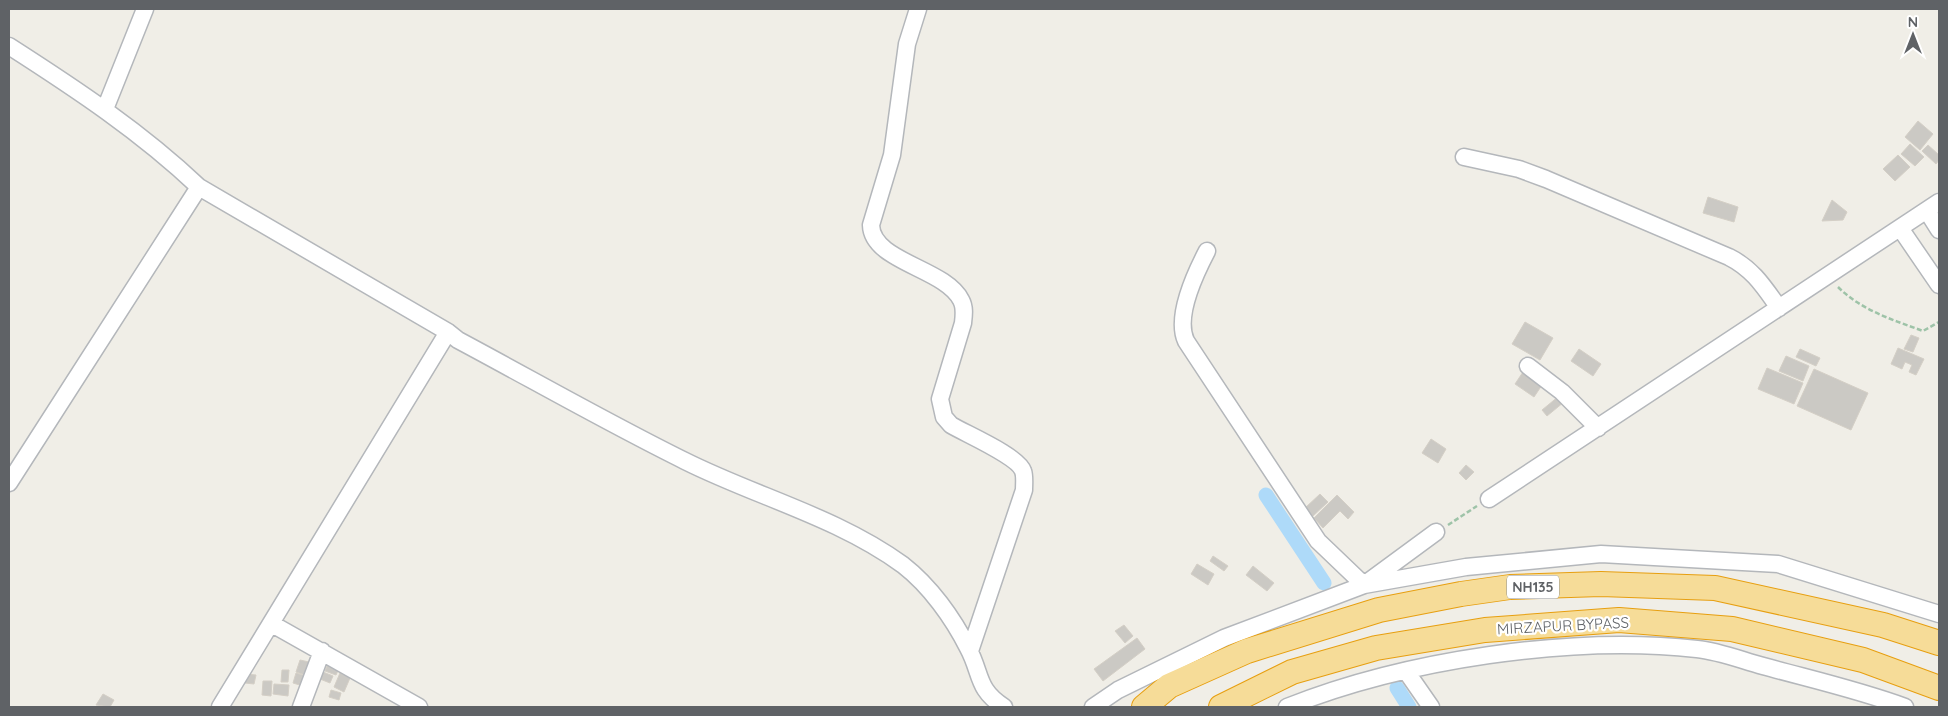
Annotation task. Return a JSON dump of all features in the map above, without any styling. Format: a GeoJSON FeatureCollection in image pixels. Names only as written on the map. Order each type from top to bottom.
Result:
{"type":"FeatureCollection","features":[{"type":"Feature","properties":{"kind":"highway","name":"NH135"},"geometry":{"type":"LineString","coordinates":[[1144,707],[1169,686],[1247,651],[1379,610],[1461,594],[1510,588],[1601,584],[1715,588],[1883,625],[1939,643]]}},
{"type":"Feature","properties":{"kind":"highway","name":"MIRZAPUR BYPASS"},"geometry":{"type":"LineString","coordinates":[[1221,707],[1292,672],[1376,648],[1485,630],[1619,620],[1732,629],[1863,660],[1939,688]]}},
{"type":"Feature","properties":{"kind":"street"},"geometry":{"type":"LineString","coordinates":[[105,109],[145,9]]}},
{"type":"Feature","properties":{"kind":"street"},"geometry":{"type":"LineString","coordinates":[[918,9],[907,44],[892,155],[871,225],[872,232],[882,247],[934,276],[961,299],[964,311],[963,323],[940,399],[944,417],[951,426],[1014,460],[1023,471],[1024,479],[1024,490],[970,651]]}},
{"type":"Feature","properties":{"kind":"street"},"geometry":{"type":"LineString","coordinates":[[9,46],[105,109],[170,160],[199,187],[448,332],[458,340],[686,461],[830,523],[877,548],[905,567],[931,593],[958,629],[970,651],[983,689],[993,700],[1004,707]]}},
{"type":"Feature","properties":{"kind":"street"},"geometry":{"type":"LineString","coordinates":[[1464,157],[1519,169],[1729,257],[1744,265],[1756,275],[1779,308]]}},
{"type":"Feature","properties":{"kind":"street"},"geometry":{"type":"LineString","coordinates":[[9,483],[199,187]]}},
{"type":"Feature","properties":{"kind":"street"},"geometry":{"type":"LineString","coordinates":[[1489,499],[1933,206],[1939,230]]}},
{"type":"Feature","properties":{"kind":"street"},"geometry":{"type":"LineString","coordinates":[[1900,228],[1939,285]]}},
{"type":"Feature","properties":{"kind":"street"},"geometry":{"type":"LineString","coordinates":[[1207,251],[1196,275],[1182,322],[1186,341],[1318,541],[1364,585]]}},
{"type":"Feature","properties":{"kind":"street"},"geometry":{"type":"LineString","coordinates":[[220,707],[448,332]]}},
{"type":"Feature","properties":{"kind":"street"},"geometry":{"type":"LineString","coordinates":[[1528,366],[1562,392],[1598,428]]}},
{"type":"Feature","properties":{"kind":"street"},"geometry":{"type":"LineString","coordinates":[[1364,585],[1436,532]]}},
{"type":"Feature","properties":{"kind":"street"},"geometry":{"type":"LineString","coordinates":[[1093,707],[1118,690],[1224,638],[1364,585],[1466,567],[1601,554],[1778,564],[1939,614]]}},
{"type":"Feature","properties":{"kind":"street"},"geometry":{"type":"LineString","coordinates":[[272,624],[419,707]]}},
{"type":"Feature","properties":{"kind":"street"},"geometry":{"type":"LineString","coordinates":[[1287,707],[1310,698],[1406,671],[1466,660],[1593,645],[1698,649],[1843,687],[1905,707]]}},
{"type":"Feature","properties":{"kind":"street"},"geometry":{"type":"LineString","coordinates":[[301,707],[322,651]]}},
{"type":"Feature","properties":{"kind":"street"},"geometry":{"type":"LineString","coordinates":[[1406,671],[1431,707]]}},
{"type":"Feature","properties":{"kind":"path"},"geometry":{"type":"LineString","coordinates":[[1828,276],[1848,296],[1881,315],[1923,331],[1939,322]]}},
{"type":"Feature","properties":{"kind":"path"},"geometry":{"type":"LineString","coordinates":[[1436,532],[1489,499]]}},
{"type":"Feature","properties":{"kind":"building"},"geometry":{"type":"Polygon","coordinates":[[[1918,121],[1933,134],[1920,150],[1905,137],[1918,121]]]}},
{"type":"Feature","properties":{"kind":"building"},"geometry":{"type":"Polygon","coordinates":[[[1910,144],[1924,157],[1915,166],[1901,154],[1910,144]]]}},
{"type":"Feature","properties":{"kind":"building"},"geometry":{"type":"Polygon","coordinates":[[[1928,145],[1939,155],[1939,160],[1936,164],[1922,151],[1928,145]]]}},
{"type":"Feature","properties":{"kind":"building"},"geometry":{"type":"Polygon","coordinates":[[[1898,155],[1910,167],[1895,181],[1883,169],[1898,155]]]}},
{"type":"Feature","properties":{"kind":"building"},"geometry":{"type":"Polygon","coordinates":[[[1708,197],[1738,207],[1734,222],[1703,213],[1708,197]]]}},
{"type":"Feature","properties":{"kind":"building"},"geometry":{"type":"Polygon","coordinates":[[[1832,200],[1847,212],[1843,220],[1822,221],[1832,200]]]}},
{"type":"Feature","properties":{"kind":"building"},"geometry":{"type":"Polygon","coordinates":[[[1525,322],[1553,338],[1540,360],[1512,344],[1525,322]]]}},
{"type":"Feature","properties":{"kind":"building"},"geometry":{"type":"Polygon","coordinates":[[[1911,335],[1919,338],[1913,352],[1904,349],[1911,335]]]}},
{"type":"Feature","properties":{"kind":"building"},"geometry":{"type":"Polygon","coordinates":[[[1898,348],[1924,359],[1916,375],[1909,372],[1912,365],[1905,362],[1902,369],[1891,364],[1898,348]]]}},
{"type":"Feature","properties":{"kind":"building"},"geometry":{"type":"Polygon","coordinates":[[[1579,349],[1601,364],[1593,376],[1571,361],[1579,349]]]}},
{"type":"Feature","properties":{"kind":"building"},"geometry":{"type":"Polygon","coordinates":[[[1800,349],[1820,358],[1816,366],[1796,357],[1800,349]]]}},
{"type":"Feature","properties":{"kind":"building"},"geometry":{"type":"Polygon","coordinates":[[[1786,356],[1809,366],[1803,381],[1779,371],[1786,356]]]}},
{"type":"Feature","properties":{"kind":"building"},"geometry":{"type":"Polygon","coordinates":[[[1767,368],[1803,383],[1794,404],[1758,389],[1767,368]]]}},
{"type":"Feature","properties":{"kind":"building"},"geometry":{"type":"Polygon","coordinates":[[[1525,369],[1544,382],[1534,397],[1515,384],[1525,369]]]}},
{"type":"Feature","properties":{"kind":"building"},"geometry":{"type":"Polygon","coordinates":[[[1814,369],[1868,393],[1851,430],[1797,406],[1814,369]]]}},
{"type":"Feature","properties":{"kind":"building"},"geometry":{"type":"Polygon","coordinates":[[[1559,396],[1564,402],[1547,416],[1542,410],[1559,396]]]}},
{"type":"Feature","properties":{"kind":"building"},"geometry":{"type":"Polygon","coordinates":[[[1431,439],[1446,449],[1438,463],[1422,453],[1431,439]]]}},
{"type":"Feature","properties":{"kind":"building"},"geometry":{"type":"Polygon","coordinates":[[[1466,465],[1474,472],[1466,480],[1459,473],[1466,465]]]}},
{"type":"Feature","properties":{"kind":"building"},"geometry":{"type":"Polygon","coordinates":[[[1320,494],[1328,502],[1313,516],[1305,508],[1320,494]]]}},
{"type":"Feature","properties":{"kind":"building"},"geometry":{"type":"Polygon","coordinates":[[[1337,495],[1354,512],[1348,519],[1340,511],[1323,528],[1314,518],[1337,495]]]}},
{"type":"Feature","properties":{"kind":"building"},"geometry":{"type":"Polygon","coordinates":[[[1213,556],[1228,566],[1224,571],[1210,561],[1213,556]]]}},
{"type":"Feature","properties":{"kind":"building"},"geometry":{"type":"Polygon","coordinates":[[[1197,564],[1214,574],[1208,585],[1191,574],[1197,564]]]}},
{"type":"Feature","properties":{"kind":"building"},"geometry":{"type":"Polygon","coordinates":[[[1253,566],[1274,583],[1267,591],[1246,575],[1253,566]]]}},
{"type":"Feature","properties":{"kind":"building"},"geometry":{"type":"Polygon","coordinates":[[[1124,625],[1133,636],[1125,643],[1115,631],[1124,625]]]}},
{"type":"Feature","properties":{"kind":"building"},"geometry":{"type":"Polygon","coordinates":[[[1137,638],[1145,649],[1103,681],[1094,669],[1137,638]]]}},
{"type":"Feature","properties":{"kind":"building"},"geometry":{"type":"Polygon","coordinates":[[[330,659],[341,664],[336,675],[325,671],[330,659]]]}},
{"type":"Feature","properties":{"kind":"building"},"geometry":{"type":"Polygon","coordinates":[[[300,660],[309,662],[305,675],[296,672],[300,660]]]}},
{"type":"Feature","properties":{"kind":"building"},"geometry":{"type":"Polygon","coordinates":[[[282,670],[289,670],[288,682],[281,682],[282,670]]]}},
{"type":"Feature","properties":{"kind":"building"},"geometry":{"type":"Polygon","coordinates":[[[323,672],[333,676],[330,683],[320,679],[323,672]]]}},
{"type":"Feature","properties":{"kind":"building"},"geometry":{"type":"Polygon","coordinates":[[[296,673],[306,676],[303,686],[293,683],[296,673]]]}},
{"type":"Feature","properties":{"kind":"building"},"geometry":{"type":"Polygon","coordinates":[[[340,673],[350,678],[344,692],[334,687],[340,673]]]}},
{"type":"Feature","properties":{"kind":"building"},"geometry":{"type":"Polygon","coordinates":[[[246,674],[256,675],[254,684],[245,683],[246,674]]]}},
{"type":"Feature","properties":{"kind":"building"},"geometry":{"type":"Polygon","coordinates":[[[263,681],[272,681],[271,696],[262,695],[263,681]]]}},
{"type":"Feature","properties":{"kind":"building"},"geometry":{"type":"Polygon","coordinates":[[[274,684],[289,685],[288,696],[273,694],[274,684]]]}},
{"type":"Feature","properties":{"kind":"building"},"geometry":{"type":"Polygon","coordinates":[[[331,690],[341,693],[339,700],[329,697],[331,690]]]}},
{"type":"Feature","properties":{"kind":"building"},"geometry":{"type":"Polygon","coordinates":[[[103,694],[114,700],[110,707],[96,705],[103,694]]]}},
{"type":"Feature","properties":{"kind":"waterway"},"geometry":{"type":"LineString","coordinates":[[1266,495],[1324,583]]}},
{"type":"Feature","properties":{"kind":"waterway"},"geometry":{"type":"LineString","coordinates":[[1397,688],[1409,707]]}}]}
